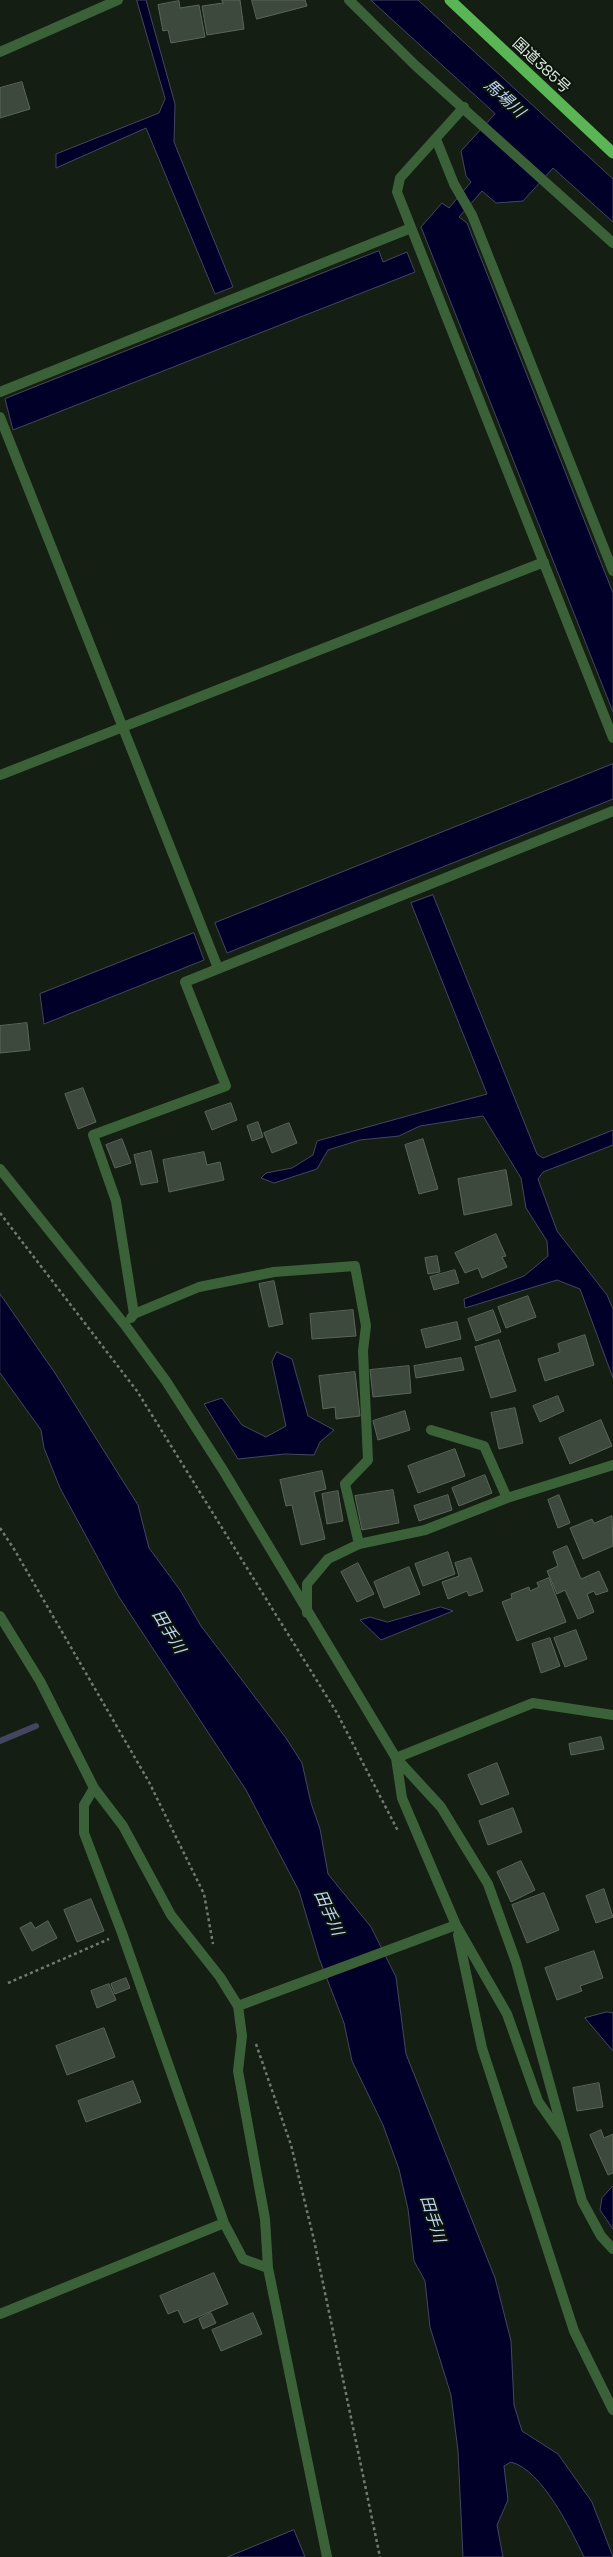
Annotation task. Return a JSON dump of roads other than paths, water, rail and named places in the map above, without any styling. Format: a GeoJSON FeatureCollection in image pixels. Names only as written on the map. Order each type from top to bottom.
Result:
{"type":"FeatureCollection","features":[{"type":"Feature","properties":{"kind":"highway","name":"国道385号"},"geometry":{"type":"LineString","coordinates":[[450,0],[613,153]]}},
{"type":"Feature","properties":{"kind":"street"},"geometry":{"type":"LineString","coordinates":[[0,52],[118,0]]}},
{"type":"Feature","properties":{"kind":"street"},"geometry":{"type":"LineString","coordinates":[[349,0],[416,66],[481,122],[613,243]]}},
{"type":"Feature","properties":{"kind":"street"},"geometry":{"type":"LineString","coordinates":[[464,107],[400,178],[397,192],[613,738]]}},
{"type":"Feature","properties":{"kind":"street"},"geometry":{"type":"LineString","coordinates":[[436,139],[458,191],[469,210],[613,571]]}},
{"type":"Feature","properties":{"kind":"street"},"geometry":{"type":"LineString","coordinates":[[0,392],[411,228]]}},
{"type":"Feature","properties":{"kind":"street"},"geometry":{"type":"LineString","coordinates":[[0,417],[124,727],[218,968]]}},
{"type":"Feature","properties":{"kind":"street"},"geometry":{"type":"LineString","coordinates":[[0,775],[544,562]]}},
{"type":"Feature","properties":{"kind":"street"},"geometry":{"type":"LineString","coordinates":[[134,1314],[116,1201],[93,1135],[226,1086],[185,982],[613,811]]}},
{"type":"Feature","properties":{"kind":"street"},"geometry":{"type":"LineString","coordinates":[[0,1169],[125,1325],[166,1382],[224,1470],[308,1614],[396,1758],[441,1807],[488,1884],[516,1962],[582,2201],[601,2236],[613,2249]]}},
{"type":"Feature","properties":{"kind":"street"},"geometry":{"type":"LineString","coordinates":[[125,1325],[134,1314],[199,1286],[274,1272],[355,1266],[366,1326],[363,1351],[368,1460],[345,1484],[359,1544]]}},
{"type":"Feature","properties":{"kind":"street"},"geometry":{"type":"LineString","coordinates":[[431,1430],[484,1446],[507,1498]]}},
{"type":"Feature","properties":{"kind":"street"},"geometry":{"type":"LineString","coordinates":[[308,1614],[307,1584],[328,1559],[359,1544],[425,1530],[507,1498],[613,1465]]}},
{"type":"Feature","properties":{"kind":"street"},"geometry":{"type":"LineString","coordinates":[[0,1616],[40,1681],[94,1788],[123,1826],[171,1915],[220,1977],[238,2006],[242,2036],[238,2071],[266,2219],[268,2268],[327,2557]]}},
{"type":"Feature","properties":{"kind":"street"},"geometry":{"type":"LineString","coordinates":[[396,1758],[533,1703],[613,1715]]}},
{"type":"Feature","properties":{"kind":"street"},"geometry":{"type":"LineString","coordinates":[[396,1758],[402,1798],[456,1925],[507,2014],[538,2101],[564,2138]]}},
{"type":"Feature","properties":{"kind":"street"},"geometry":{"type":"LineString","coordinates":[[94,1788],[84,1805],[84,1833],[122,1933],[224,2223],[243,2259],[268,2268]]}},
{"type":"Feature","properties":{"kind":"street"},"geometry":{"type":"LineString","coordinates":[[238,2006],[456,1925]]}},
{"type":"Feature","properties":{"kind":"street"},"geometry":{"type":"LineString","coordinates":[[456,1925],[484,2055],[574,2331],[613,2410]]}},
{"type":"Feature","properties":{"kind":"street"},"geometry":{"type":"LineString","coordinates":[[0,2314],[224,2223]]}},
{"type":"Feature","properties":{"kind":"water"},"geometry":{"type":"Polygon","coordinates":[[[137,0],[146,0],[175,104],[174,142],[233,287],[215,294],[146,128],[56,168],[56,154],[159,113],[165,99],[137,0]]]}},
{"type":"Feature","properties":{"kind":"water","name":"馬場川"},"geometry":{"type":"Polygon","coordinates":[[[371,0],[418,0],[613,179],[613,222],[553,168],[523,201],[496,203],[482,191],[459,217],[467,223],[613,593],[613,712],[421,227],[442,203],[449,208],[471,182],[466,176],[461,151],[495,114],[371,0]]]}},
{"type":"Feature","properties":{"kind":"water"},"geometry":{"type":"Polygon","coordinates":[[[379,251],[383,262],[407,252],[415,272],[13,430],[5,399],[379,251]]]}},
{"type":"Feature","properties":{"kind":"water"},"geometry":{"type":"Polygon","coordinates":[[[613,764],[613,799],[227,953],[215,923],[613,764]]]}},
{"type":"Feature","properties":{"kind":"water"},"geometry":{"type":"Polygon","coordinates":[[[433,895],[537,1154],[543,1158],[613,1130],[613,1145],[543,1172],[538,1179],[557,1231],[607,1295],[613,1309],[613,1378],[580,1289],[557,1280],[465,1308],[464,1299],[524,1276],[548,1256],[547,1241],[526,1208],[521,1178],[483,1116],[420,1126],[399,1136],[360,1140],[328,1150],[317,1169],[274,1183],[261,1178],[266,1173],[292,1168],[313,1155],[317,1141],[487,1094],[411,903],[433,895]]]}},
{"type":"Feature","properties":{"kind":"water"},"geometry":{"type":"Polygon","coordinates":[[[194,933],[204,960],[44,1024],[40,994],[194,933]]]}},
{"type":"Feature","properties":{"kind":"water","name":"田手川"},"geometry":{"type":"Polygon","coordinates":[[[0,1294],[55,1373],[138,1505],[149,1548],[180,1590],[201,1626],[286,1738],[302,1763],[311,1803],[320,1829],[328,1874],[371,1927],[396,1977],[406,2054],[495,2278],[511,2341],[514,2405],[522,2431],[558,2454],[592,2502],[613,2557],[584,2557],[563,2517],[544,2488],[534,2476],[523,2467],[511,2462],[504,2466],[508,2500],[497,2525],[503,2557],[463,2557],[458,2451],[451,2395],[430,2327],[425,2281],[414,2261],[408,2209],[399,2169],[383,2125],[352,2061],[344,2023],[319,1958],[299,1891],[246,1790],[119,1597],[60,1488],[44,1448],[41,1430],[0,1373],[0,1294]]]}},
{"type":"Feature","properties":{"kind":"water"},"geometry":{"type":"Polygon","coordinates":[[[277,1352],[292,1359],[308,1416],[334,1430],[320,1442],[314,1455],[285,1454],[238,1459],[204,1404],[222,1398],[242,1425],[266,1437],[286,1426],[272,1362],[277,1352]]]}},
{"type":"Feature","properties":{"kind":"water"},"geometry":{"type":"Polygon","coordinates":[[[441,1607],[453,1611],[381,1640],[360,1620],[370,1617],[387,1622],[441,1607]]]}},
{"type":"Feature","properties":{"kind":"water"},"geometry":{"type":"Polygon","coordinates":[[[607,2012],[613,2013],[613,2051],[585,2018],[607,2012]]]}},
{"type":"Feature","properties":{"kind":"water"},"geometry":{"type":"Polygon","coordinates":[[[613,2186],[613,2229],[600,2210],[602,2198],[613,2186]]]}},
{"type":"Feature","properties":{"kind":"water"},"geometry":{"type":"Polygon","coordinates":[[[294,2530],[305,2557],[228,2557],[294,2530]]]}},
{"type":"Feature","properties":{"kind":"waterway"},"geometry":{"type":"LineString","coordinates":[[0,1741],[36,1726]]}}]}
